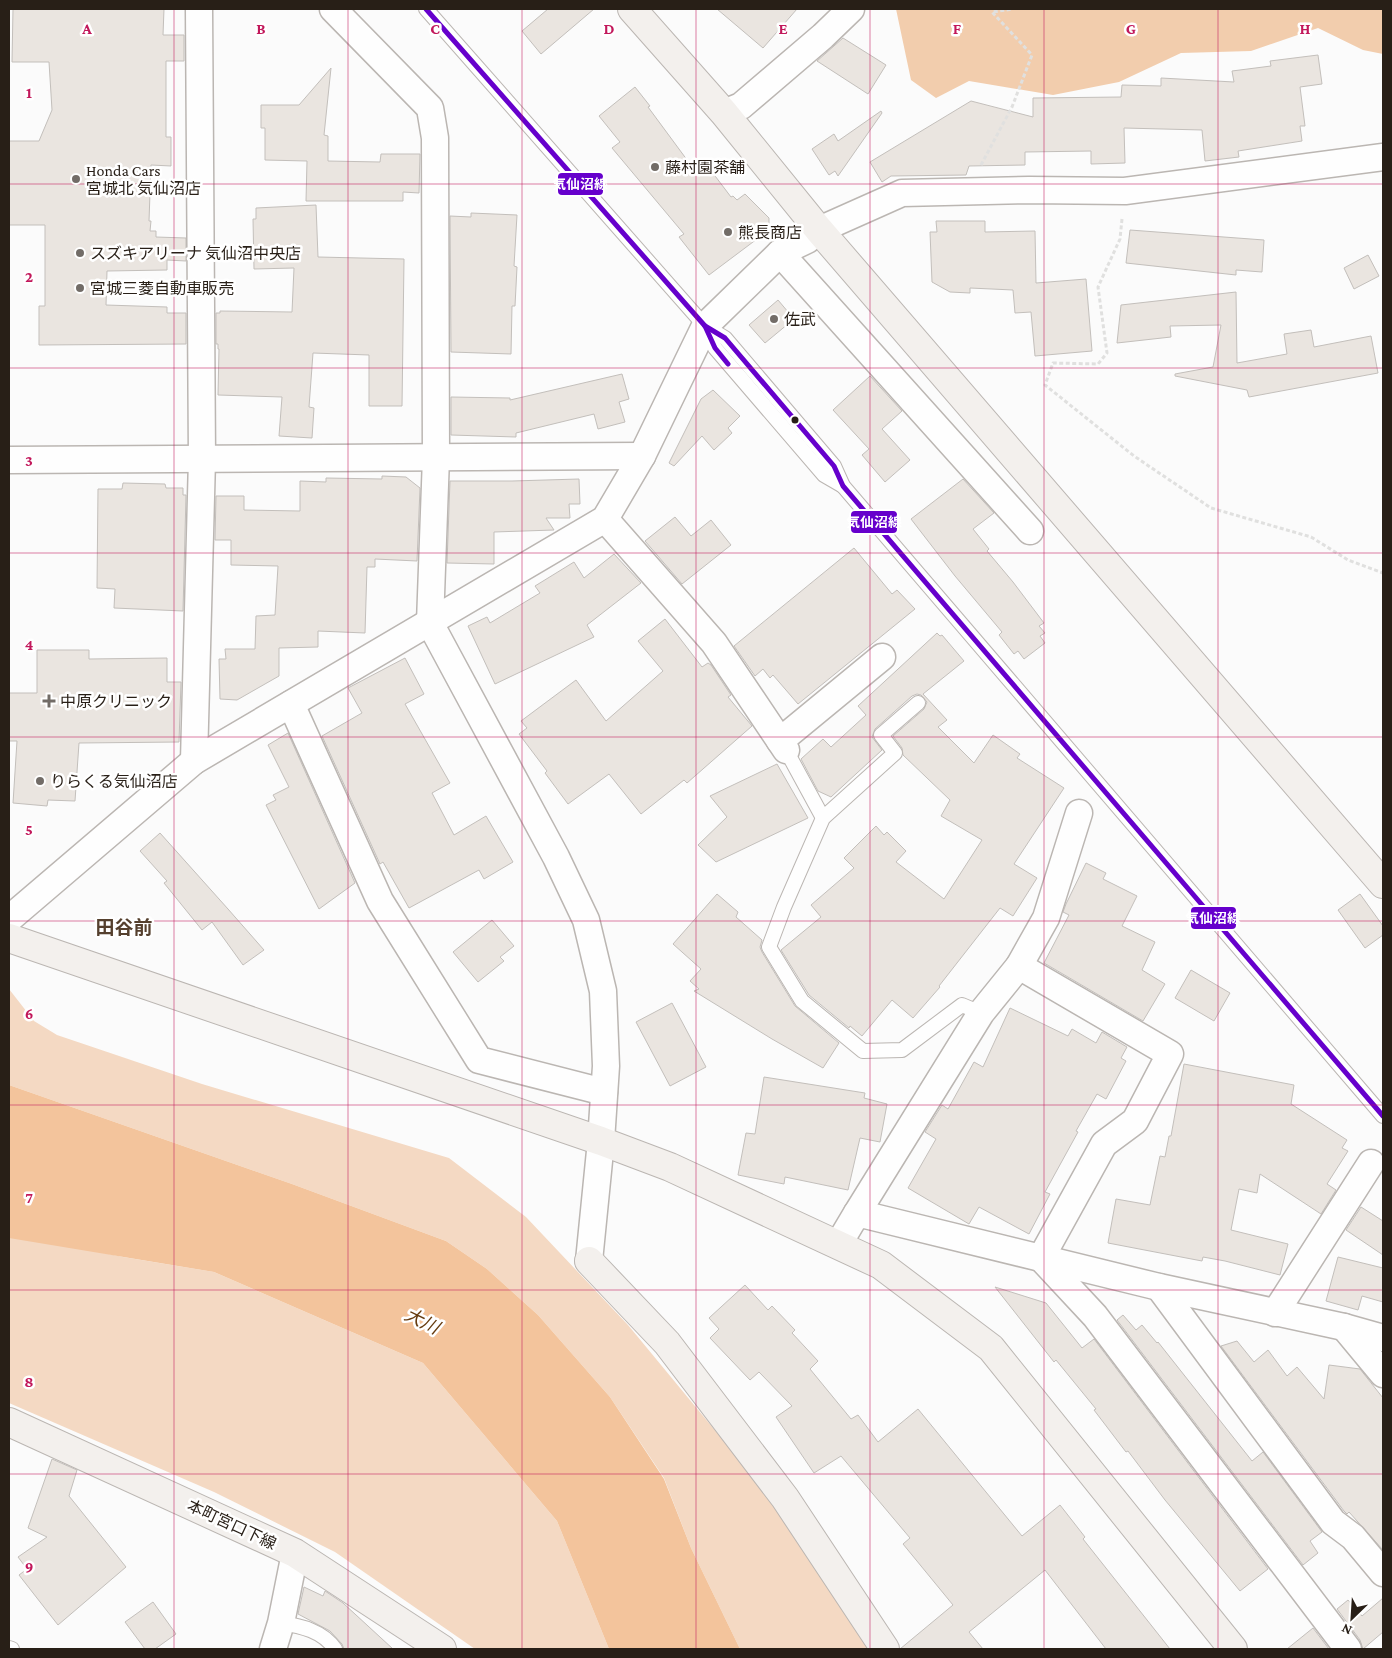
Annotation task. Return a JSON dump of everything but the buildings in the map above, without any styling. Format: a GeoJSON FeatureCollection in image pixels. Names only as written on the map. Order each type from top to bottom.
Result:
{"type":"FeatureCollection","features":[{"type":"Feature","properties":{"kind":"street"},"geometry":{"type":"LineString","coordinates":[[194,761],[202,458],[199,9]]}},
{"type":"Feature","properties":{"kind":"street"},"geometry":{"type":"LineString","coordinates":[[333,9],[430,108],[435,138],[436,457],[430,623],[556,857],[586,920],[603,991],[606,1066],[589,1261],[667,1342],[785,1498],[885,1649]]}},
{"type":"Feature","properties":{"kind":"street"},"geometry":{"type":"LineString","coordinates":[[632,9],[724,113],[819,230],[1383,884]]}},
{"type":"Feature","properties":{"kind":"street"},"geometry":{"type":"LineString","coordinates":[[724,113],[741,106],[823,36],[851,9]]}},
{"type":"Feature","properties":{"kind":"street"},"geometry":{"type":"LineString","coordinates":[[9,919],[194,761],[605,519],[642,456],[705,326],[780,253],[807,240],[819,230],[902,193],[1125,191],[1380,163]]}},
{"type":"Feature","properties":{"kind":"street"},"geometry":{"type":"LineString","coordinates":[[780,253],[1030,531]]}},
{"type":"Feature","properties":{"kind":"street"},"geometry":{"type":"LineString","coordinates":[[9,460],[642,456]]}},
{"type":"Feature","properties":{"kind":"street"},"geometry":{"type":"LineString","coordinates":[[605,519],[714,643],[783,746],[882,657]]}},
{"type":"Feature","properties":{"kind":"street"},"geometry":{"type":"LineString","coordinates":[[291,704],[380,901],[479,1060],[604,1092]]}},
{"type":"Feature","properties":{"kind":"street"},"geometry":{"type":"LineString","coordinates":[[838,1245],[981,1013],[1019,966],[1046,918],[1079,813]]}},
{"type":"Feature","properties":{"kind":"street"},"geometry":{"type":"LineString","coordinates":[[9,938],[600,1141],[670,1167],[881,1266],[991,1348],[1233,1649]]}},
{"type":"Feature","properties":{"kind":"street"},"geometry":{"type":"LineString","coordinates":[[1019,966],[1170,1054],[1135,1120],[1104,1144],[1040,1258]]}},
{"type":"Feature","properties":{"kind":"street"},"geometry":{"type":"LineString","coordinates":[[1275,1313],[1371,1163]]}},
{"type":"Feature","properties":{"kind":"street"},"geometry":{"type":"LineString","coordinates":[[857,1213],[1159,1287],[1383,1338]]}},
{"type":"Feature","properties":{"kind":"street"},"geometry":{"type":"LineString","coordinates":[[1040,1258],[1094,1316],[1348,1649]]}},
{"type":"Feature","properties":{"kind":"street"},"geometry":{"type":"LineString","coordinates":[[1159,1287],[1333,1522],[1353,1537],[1383,1573]]}},
{"type":"Feature","properties":{"kind":"street"},"geometry":{"type":"LineString","coordinates":[[1344,1328],[1383,1374]]}},
{"type":"Feature","properties":{"kind":"street","name":"本町宮口下線"},"geometry":{"type":"LineString","coordinates":[[9,1422],[295,1553],[442,1649]]}},
{"type":"Feature","properties":{"kind":"street"},"geometry":{"type":"LineString","coordinates":[[273,1649],[281,1623],[295,1553]]}},
{"type":"Feature","properties":{"kind":"lane"},"geometry":{"type":"LineString","coordinates":[[426,9],[705,326],[715,348],[794,441],[824,475],[843,486],[1383,1116]]}},
{"type":"Feature","properties":{"kind":"lane"},"geometry":{"type":"LineString","coordinates":[[918,703],[881,735],[895,753],[823,818],[784,906],[769,947],[802,1001],[863,1051],[902,1050],[962,1005],[981,1013]]}},
{"type":"Feature","properties":{"kind":"lane"},"geometry":{"type":"LineString","coordinates":[[783,746],[823,818]]}},
{"type":"Feature","properties":{"kind":"lane"},"geometry":{"type":"LineString","coordinates":[[281,1623],[296,1625],[318,1632],[334,1649]]}},
{"type":"Feature","properties":{"kind":"path"},"geometry":{"type":"LineString","coordinates":[[967,191],[1012,107],[1032,55],[992,12],[1014,9]]}},
{"type":"Feature","properties":{"kind":"path"},"geometry":{"type":"LineString","coordinates":[[1125,191],[1120,239],[1098,287],[1107,353],[1098,364],[1053,363],[1045,385],[1134,456],[1211,508],[1311,536],[1348,560],[1383,573]]}},
{"type":"Feature","properties":{"kind":"shaded area"},"geometry":{"type":"Polygon","coordinates":[[[896,9],[1383,9],[1383,54],[1363,50],[1318,28],[1251,51],[1181,53],[1119,82],[1053,95],[969,81],[936,98],[911,80],[896,9]]]}},
{"type":"Feature","properties":{"kind":"shaded area"},"geometry":{"type":"Polygon","coordinates":[[[9,989],[34,1021],[57,1035],[202,1084],[449,1158],[526,1217],[628,1325],[751,1474],[850,1609],[876,1649],[740,1649],[691,1548],[664,1478],[610,1397],[538,1315],[487,1269],[446,1241],[292,1184],[9,1085],[9,989]]]}},
{"type":"Feature","properties":{"kind":"shaded area"},"geometry":{"type":"Polygon","coordinates":[[[9,1233],[123,1257],[214,1272],[423,1363],[557,1521],[609,1649],[475,1649],[335,1552],[214,1492],[9,1403],[9,1233]]]}},
{"type":"Feature","properties":{"kind":"water","name":"大川"},"geometry":{"type":"Polygon","coordinates":[[[9,1085],[292,1184],[446,1241],[487,1269],[538,1315],[610,1397],[664,1479],[691,1548],[740,1649],[609,1649],[557,1521],[423,1363],[214,1272],[9,1238],[9,1085]]]}},
{"type":"Feature","properties":{"kind":"transit line","name":"気仙沼線"},"geometry":{"type":"LineString","coordinates":[[426,9],[705,326],[715,348],[728,364]]}},
{"type":"Feature","properties":{"kind":"transit line","name":"気仙沼線"},"geometry":{"type":"LineString","coordinates":[[705,326],[725,338],[834,466],[843,486],[1383,1116]]}},
{"type":"Feature","properties":{"kind":"place","name":"藤村園茶舗"},"geometry":{"type":"Point","coordinates":[655,167]}},
{"type":"Feature","properties":{"kind":"place","name":"Honda Cars 宮城北 気仙沼店"},"geometry":{"type":"Point","coordinates":[76,179]}},
{"type":"Feature","properties":{"kind":"place","name":"熊長商店"},"geometry":{"type":"Point","coordinates":[728,232]}},
{"type":"Feature","properties":{"kind":"place","name":"スズキアリーナ 気仙沼中央店"},"geometry":{"type":"Point","coordinates":[80,253]}},
{"type":"Feature","properties":{"kind":"place","name":"宮城三菱自動車販売"},"geometry":{"type":"Point","coordinates":[80,288]}},
{"type":"Feature","properties":{"kind":"place","name":"佐武"},"geometry":{"type":"Point","coordinates":[774,319]}},
{"type":"Feature","properties":{"kind":"place","name":"中原クリニック"},"geometry":{"type":"Point","coordinates":[49,701]}},
{"type":"Feature","properties":{"kind":"place","name":"りらくる気仙沼店"},"geometry":{"type":"Point","coordinates":[40,781]}},
{"type":"Feature","properties":{"kind":"district","name":"田谷前"},"geometry":{"type":"Point","coordinates":[124,927]}}]}
